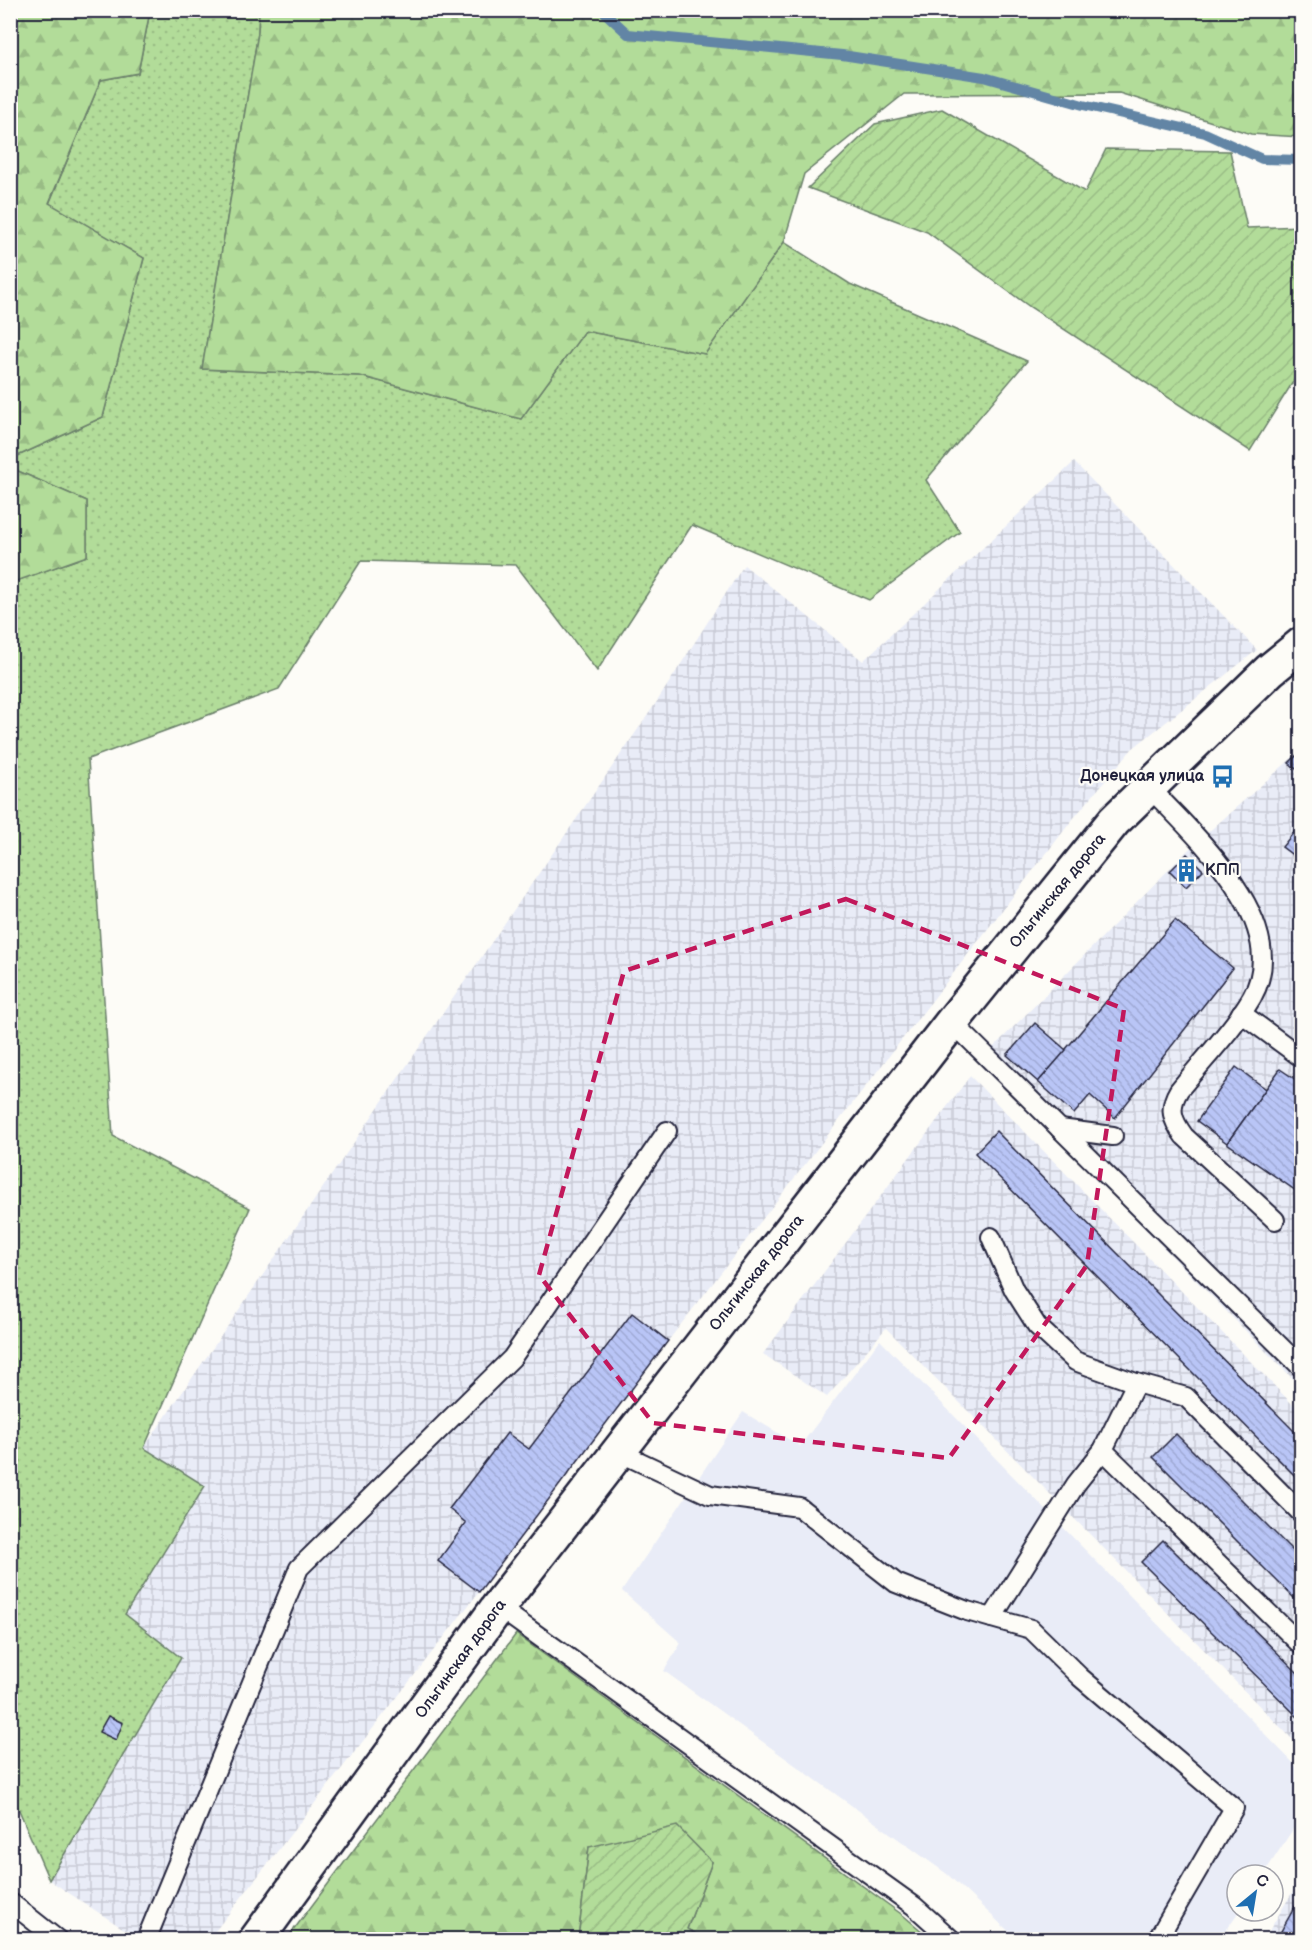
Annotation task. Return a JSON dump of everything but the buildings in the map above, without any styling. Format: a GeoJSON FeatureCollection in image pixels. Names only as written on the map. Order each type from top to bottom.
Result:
{"type":"FeatureCollection","features":[{"type":"Feature","properties":{"kind":"street","name":"Ольгинская дорога"},"geometry":{"type":"LineString","coordinates":[[256,1940],[498,1607],[952,1022],[1114,821],[1148,786],[1302,644]]}},
{"type":"Feature","properties":{"kind":"lane"},"geometry":{"type":"LineString","coordinates":[[1148,786],[1225,869],[1248,905],[1261,939],[1260,974],[1254,995],[1179,1090],[1172,1102],[1171,1112],[1175,1124],[1184,1136],[1275,1220]]}},
{"type":"Feature","properties":{"kind":"lane"},"geometry":{"type":"LineString","coordinates":[[1241,1013],[1302,1058]]}},
{"type":"Feature","properties":{"kind":"lane"},"geometry":{"type":"LineString","coordinates":[[952,1022],[1302,1368]]}},
{"type":"Feature","properties":{"kind":"lane"},"geometry":{"type":"LineString","coordinates":[[1059,1129],[1113,1136]]}},
{"type":"Feature","properties":{"kind":"lane"},"geometry":{"type":"LineString","coordinates":[[147,1940],[299,1568],[512,1358],[667,1131]]}},
{"type":"Feature","properties":{"kind":"lane"},"geometry":{"type":"LineString","coordinates":[[991,1237],[1014,1290],[1037,1326],[1075,1361],[1136,1383],[1186,1397],[1302,1514]]}},
{"type":"Feature","properties":{"kind":"lane"},"geometry":{"type":"LineString","coordinates":[[992,1618],[1076,1484],[1103,1450],[1136,1383]]}},
{"type":"Feature","properties":{"kind":"lane"},"geometry":{"type":"LineString","coordinates":[[1103,1450],[1302,1646]]}},
{"type":"Feature","properties":{"kind":"lane"},"geometry":{"type":"LineString","coordinates":[[619,1452],[710,1495],[799,1507],[896,1583],[967,1611],[1032,1629],[1080,1677],[1234,1808],[1157,1940]]}},
{"type":"Feature","properties":{"kind":"lane"},"geometry":{"type":"LineString","coordinates":[[498,1607],[904,1899],[952,1940]]}},
{"type":"Feature","properties":{"kind":"lane"},"geometry":{"type":"LineString","coordinates":[[10,1902],[58,1940]]}},
{"type":"Feature","properties":{"kind":"highlighted area"},"geometry":{"type":"Polygon","coordinates":[[[846,899],[1124,1009],[1087,1265],[949,1458],[653,1423],[539,1275],[624,971],[846,899]]]}},
{"type":"Feature","properties":{"kind":"shaded area"},"geometry":{"type":"Polygon","coordinates":[[[1074,462],[1257,650],[1132,749],[1073,819],[668,1341],[479,1592],[209,1939],[139,1939],[49,1880],[181,1658],[125,1615],[205,1486],[144,1448],[658,700],[744,565],[863,661],[1074,462]]]}},
{"type":"Feature","properties":{"kind":"shaded area"},"geometry":{"type":"Polygon","coordinates":[[[1301,750],[1301,1387],[980,1061],[1187,851],[1301,750]]]}},
{"type":"Feature","properties":{"kind":"shaded area"},"geometry":{"type":"Polygon","coordinates":[[[970,1076],[1301,1413],[1301,1748],[886,1328],[827,1397],[763,1354],[970,1076]]]}},
{"type":"Feature","properties":{"kind":"shaded area"},"geometry":{"type":"Polygon","coordinates":[[[880,1340],[1301,1771],[1301,1817],[1271,1863],[1225,1863],[1225,1923],[1231,1923],[1220,1939],[1017,1939],[947,1874],[664,1671],[681,1643],[622,1591],[743,1412],[800,1446],[880,1340]]]}},
{"type":"Feature","properties":{"kind":"shaded area"},"geometry":{"type":"Polygon","coordinates":[[[1301,1878],[1301,1939],[1264,1939],[1274,1923],[1285,1923],[1285,1904],[1301,1878]]]}},
{"type":"Feature","properties":{"kind":"green space"},"geometry":{"type":"Polygon","coordinates":[[[10,11],[150,11],[138,73],[101,80],[49,203],[144,258],[103,417],[11,459],[10,11]]]}},
{"type":"Feature","properties":{"kind":"green space"},"geometry":{"type":"Polygon","coordinates":[[[150,11],[259,11],[258,33],[202,369],[360,376],[521,419],[585,331],[705,354],[784,242],[850,284],[1027,361],[926,480],[960,532],[869,600],[692,525],[597,671],[516,565],[361,561],[279,689],[88,759],[113,1136],[250,1208],[144,1448],[205,1486],[125,1614],[181,1658],[49,1880],[10,1789],[10,583],[87,556],[87,501],[11,468],[11,459],[103,417],[144,258],[49,204],[101,80],[138,73],[150,11]]]}},
{"type":"Feature","properties":{"kind":"green space"},"geometry":{"type":"Polygon","coordinates":[[[259,11],[1301,11],[1301,137],[1251,134],[1119,93],[904,94],[804,174],[784,242],[705,354],[585,331],[521,419],[360,376],[202,369],[258,33],[259,11]]]}},
{"type":"Feature","properties":{"kind":"green space"},"geometry":{"type":"Polygon","coordinates":[[[942,109],[1085,192],[1106,149],[1230,151],[1247,228],[1301,226],[1301,369],[1250,451],[1030,307],[927,232],[808,188],[875,124],[942,109]]]}},
{"type":"Feature","properties":{"kind":"green space"},"geometry":{"type":"Polygon","coordinates":[[[11,468],[87,501],[87,556],[11,583],[11,468]]]}},
{"type":"Feature","properties":{"kind":"green space"},"geometry":{"type":"Polygon","coordinates":[[[516,1634],[904,1916],[931,1939],[705,1939],[687,1929],[712,1862],[589,1847],[578,1939],[286,1940],[516,1634]]]}},
{"type":"Feature","properties":{"kind":"green space"},"geometry":{"type":"Polygon","coordinates":[[[677,1826],[712,1862],[687,1929],[705,1939],[578,1939],[589,1847],[677,1826]]]}},
{"type":"Feature","properties":{"kind":"waterway"},"geometry":{"type":"LineString","coordinates":[[602,10],[628,34],[842,55],[984,77],[1083,105],[1205,133],[1262,159],[1302,160]]}},
{"type":"Feature","properties":{"kind":"place","name":"Донецкая улица"},"geometry":{"type":"Point","coordinates":[1222,776]}},
{"type":"Feature","properties":{"kind":"place","name":"КПП"},"geometry":{"type":"Point","coordinates":[1187,870]}}]}
